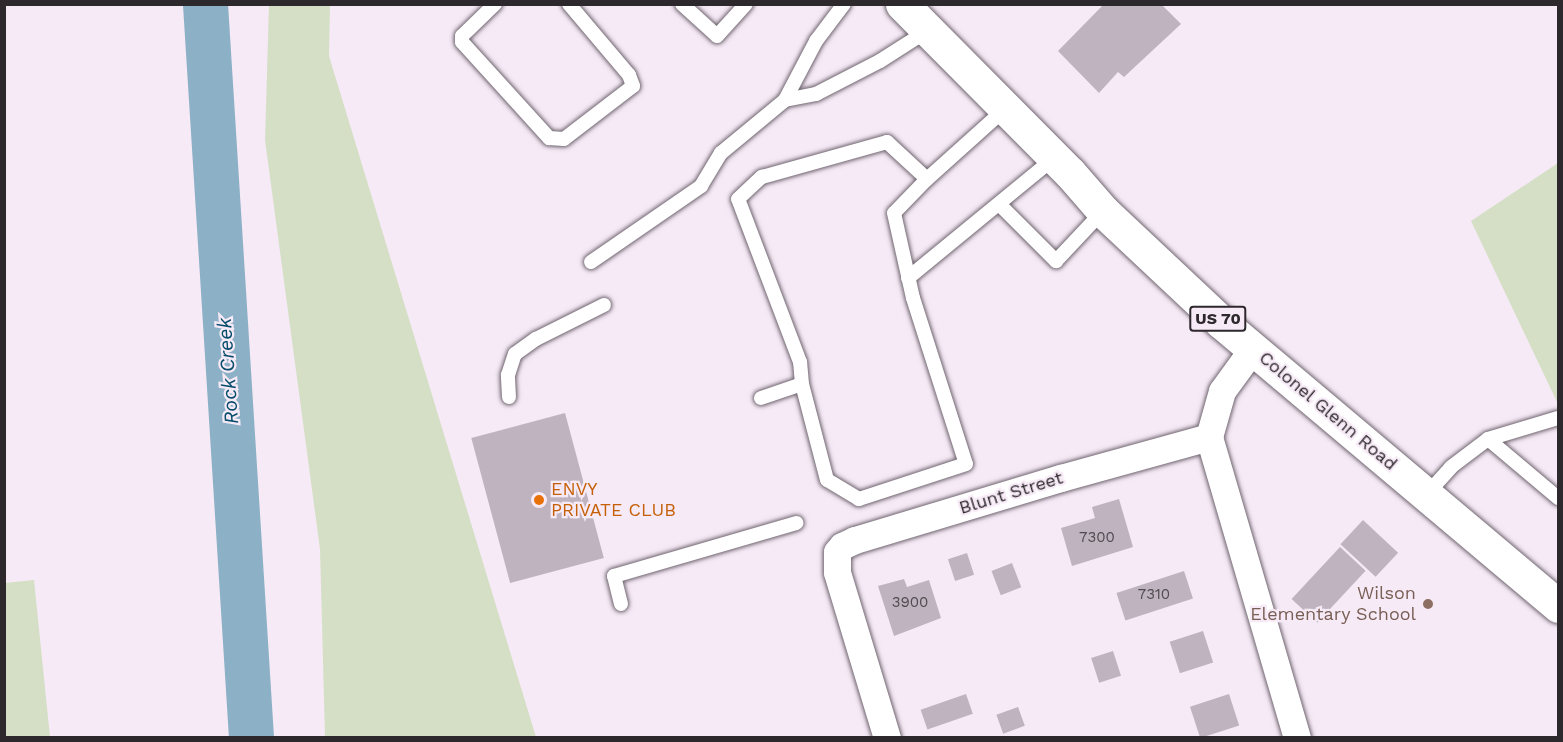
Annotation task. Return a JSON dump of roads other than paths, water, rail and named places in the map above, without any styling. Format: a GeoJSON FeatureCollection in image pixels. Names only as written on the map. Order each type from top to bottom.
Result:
{"type":"FeatureCollection","features":[{"type":"Feature","properties":{"kind":"main road","name":"Colonel Glenn Road"},"geometry":{"type":"LineString","coordinates":[[902,4],[1006,108],[1103,210],[1221,322],[1254,347],[1355,436],[1558,606]]}},
{"type":"Feature","properties":{"kind":"street"},"geometry":{"type":"LineString","coordinates":[[1254,347],[1222,391],[1209,436],[1297,738]]}},
{"type":"Feature","properties":{"kind":"street","name":"Blunt Street"},"geometry":{"type":"LineString","coordinates":[[887,738],[837,572],[837,552],[855,540],[1209,436]]}},
{"type":"Feature","properties":{"kind":"lane"},"geometry":{"type":"LineString","coordinates":[[495,4],[462,36],[462,42],[549,138],[564,140],[633,86],[629,75],[569,4]]}},
{"type":"Feature","properties":{"kind":"lane"},"geometry":{"type":"LineString","coordinates":[[682,4],[717,36],[742,9],[726,4]]}},
{"type":"Feature","properties":{"kind":"lane"},"geometry":{"type":"LineString","coordinates":[[591,262],[701,186],[722,153],[785,100],[816,41],[844,4]]}},
{"type":"Feature","properties":{"kind":"lane"},"geometry":{"type":"LineString","coordinates":[[785,100],[816,94],[880,61],[927,31]]}},
{"type":"Feature","properties":{"kind":"lane"},"geometry":{"type":"LineString","coordinates":[[927,179],[887,142],[762,177],[738,199],[800,362],[802,384],[827,480],[859,499],[966,464],[908,278],[894,213],[927,179],[1006,108]]}},
{"type":"Feature","properties":{"kind":"lane"},"geometry":{"type":"LineString","coordinates":[[908,278],[1054,158]]}},
{"type":"Feature","properties":{"kind":"lane"},"geometry":{"type":"LineString","coordinates":[[999,204],[1056,261],[1103,210]]}},
{"type":"Feature","properties":{"kind":"lane"},"geometry":{"type":"LineString","coordinates":[[509,397],[508,375],[515,354],[536,339],[604,305]]}},
{"type":"Feature","properties":{"kind":"lane"},"geometry":{"type":"LineString","coordinates":[[761,398],[802,384]]}},
{"type":"Feature","properties":{"kind":"lane"},"geometry":{"type":"LineString","coordinates":[[1427,494],[1451,467],[1488,438],[1558,418]]}},
{"type":"Feature","properties":{"kind":"lane"},"geometry":{"type":"LineString","coordinates":[[1488,438],[1558,498]]}},
{"type":"Feature","properties":{"kind":"lane"},"geometry":{"type":"LineString","coordinates":[[621,604],[614,576],[796,523]]}},
{"type":"Feature","properties":{"kind":"waterway","name":"Rock Creek"},"geometry":{"type":"LineString","coordinates":[[205,4],[251,738]]}},
{"type":"Feature","properties":{"kind":"place","name":"ENVY PRIVATE CLUB"},"geometry":{"type":"Point","coordinates":[539,500]}},
{"type":"Feature","properties":{"kind":"place","name":"Wilson Elementary School"},"geometry":{"type":"Point","coordinates":[1428,604]}}]}
